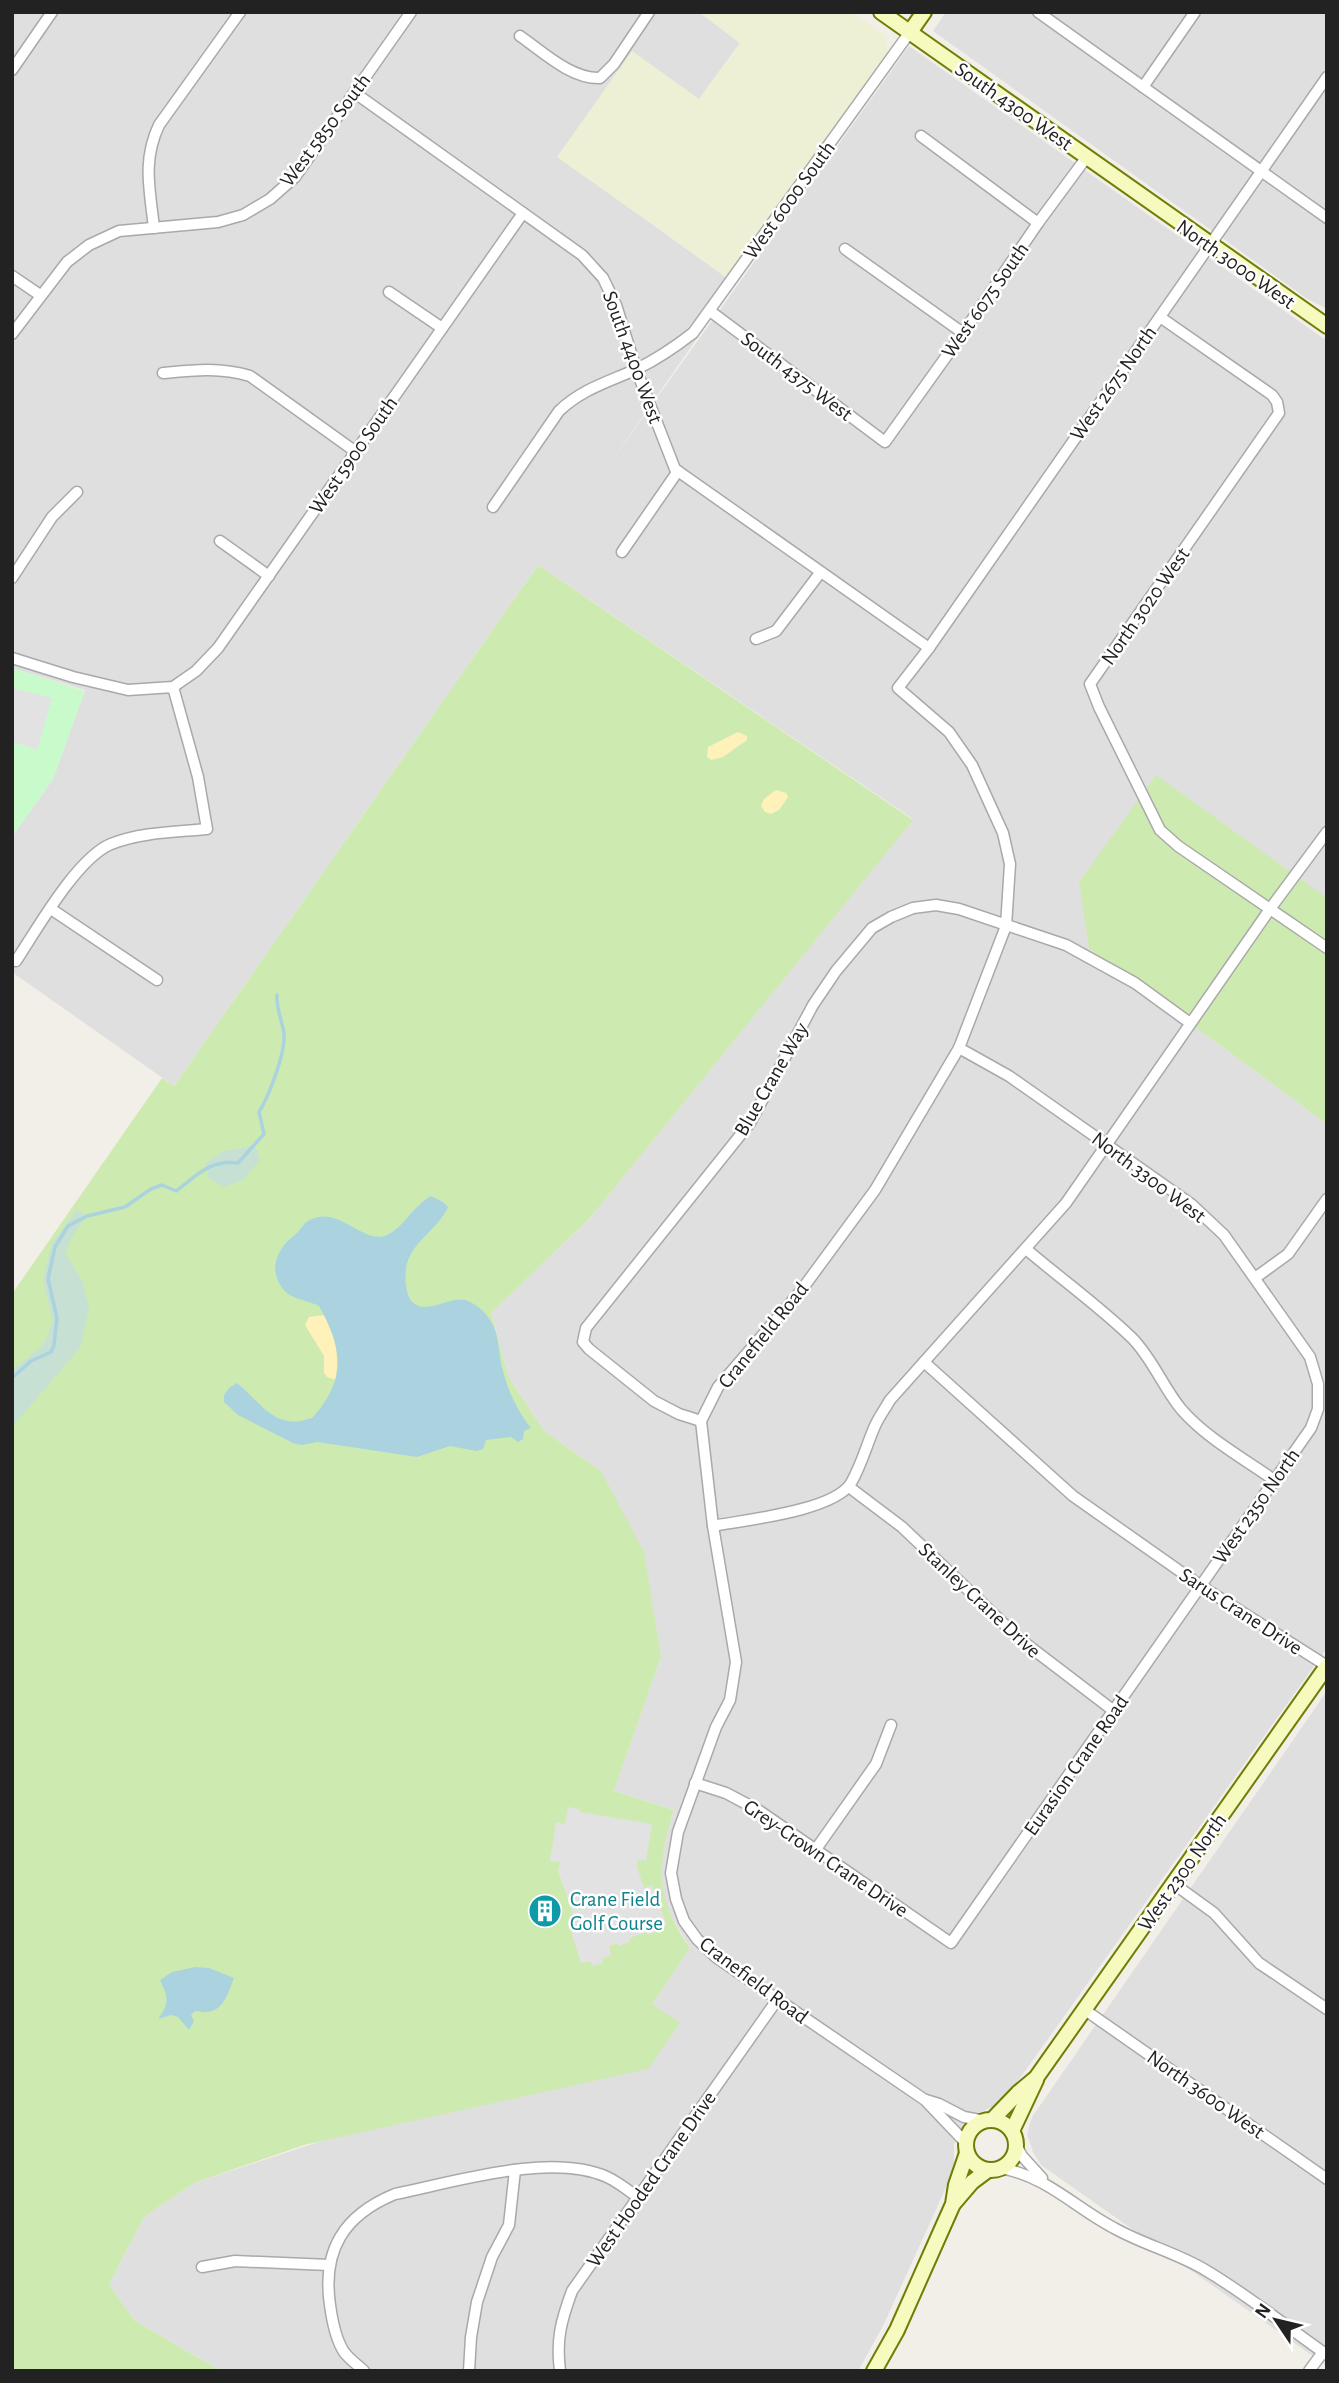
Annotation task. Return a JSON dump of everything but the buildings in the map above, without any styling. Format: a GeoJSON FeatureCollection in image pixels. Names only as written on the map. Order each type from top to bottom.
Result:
{"type":"FeatureCollection","features":[{"type":"Feature","properties":{"kind":"street"},"geometry":{"type":"LineString","coordinates":[[12,70],[52,12]]}},
{"type":"Feature","properties":{"kind":"street"},"geometry":{"type":"LineString","coordinates":[[153,228],[148,163],[150,144],[159,125],[240,12]]}},
{"type":"Feature","properties":{"kind":"street","name":"West 5850 South"},"geometry":{"type":"LineString","coordinates":[[12,334],[66,262],[89,245],[119,231],[218,222],[243,215],[270,200],[295,177],[411,12]]}},
{"type":"Feature","properties":{"kind":"street"},"geometry":{"type":"LineString","coordinates":[[520,36],[574,73],[587,78],[600,78],[614,64],[649,12]]}},
{"type":"Feature","properties":{"kind":"street","name":"South 4300 West"},"geometry":{"type":"LineString","coordinates":[[881,12],[1147,200]]}},
{"type":"Feature","properties":{"kind":"street","name":"West 6000 South"},"geometry":{"type":"LineString","coordinates":[[493,507],[559,411],[572,399],[592,387],[636,369],[677,346],[693,333],[924,12]]}},
{"type":"Feature","properties":{"kind":"street"},"geometry":{"type":"LineString","coordinates":[[1038,12],[1327,218]]}},
{"type":"Feature","properties":{"kind":"street"},"geometry":{"type":"LineString","coordinates":[[1143,87],[1195,12]]}},
{"type":"Feature","properties":{"kind":"street","name":"West 2675 North"},"geometry":{"type":"LineString","coordinates":[[898,688],[929,648],[1327,77]]}},
{"type":"Feature","properties":{"kind":"street","name":"South 4400 West"},"geometry":{"type":"LineString","coordinates":[[355,93],[582,255],[603,278],[616,305],[636,369],[675,469],[929,648]]}},
{"type":"Feature","properties":{"kind":"street"},"geometry":{"type":"LineString","coordinates":[[921,136],[1038,223]]}},
{"type":"Feature","properties":{"kind":"street","name":"West 6075 South"},"geometry":{"type":"LineString","coordinates":[[885,442],[1086,158]]}},
{"type":"Feature","properties":{"kind":"street","name":"North 3000 West"},"geometry":{"type":"LineString","coordinates":[[1147,200],[1327,326]]}},
{"type":"Feature","properties":{"kind":"street","name":"West 5900 South"},"geometry":{"type":"LineString","coordinates":[[173,687],[196,671],[218,648],[523,213]]}},
{"type":"Feature","properties":{"kind":"street"},"geometry":{"type":"LineString","coordinates":[[845,248],[963,333]]}},
{"type":"Feature","properties":{"kind":"street"},"geometry":{"type":"LineString","coordinates":[[12,276],[40,295]]}},
{"type":"Feature","properties":{"kind":"street"},"geometry":{"type":"LineString","coordinates":[[389,292],[442,328]]}},
{"type":"Feature","properties":{"kind":"street","name":"South 4375 West"},"geometry":{"type":"LineString","coordinates":[[710,311],[885,442]]}},
{"type":"Feature","properties":{"kind":"street","name":"North 3020 West"},"geometry":{"type":"LineString","coordinates":[[1160,317],[1272,395],[1279,413],[1090,684],[1160,830],[1178,846],[1270,909]]}},
{"type":"Feature","properties":{"kind":"street"},"geometry":{"type":"LineString","coordinates":[[163,373],[211,369],[230,370],[250,376],[356,452]]}},
{"type":"Feature","properties":{"kind":"street"},"geometry":{"type":"LineString","coordinates":[[622,552],[678,471]]}},
{"type":"Feature","properties":{"kind":"street"},"geometry":{"type":"LineString","coordinates":[[12,578],[52,517],[77,492]]}},
{"type":"Feature","properties":{"kind":"street"},"geometry":{"type":"LineString","coordinates":[[220,541],[269,576]]}},
{"type":"Feature","properties":{"kind":"street"},"geometry":{"type":"LineString","coordinates":[[756,639],[776,631],[820,573]]}},
{"type":"Feature","properties":{"kind":"street"},"geometry":{"type":"LineString","coordinates":[[12,658],[128,690],[173,687],[198,777],[207,829],[138,837],[110,845],[91,856],[16,961]]}},
{"type":"Feature","properties":{"kind":"street","name":"Cranefield Road"},"geometry":{"type":"LineString","coordinates":[[898,688],[949,732],[972,765],[1003,833],[1010,864],[1006,926],[959,1048],[875,1189],[800,1292],[719,1387],[701,1421],[713,1526],[736,1662],[730,1700],[716,1727],[695,1783],[673,1854],[671,1872],[684,1921],[697,1939],[718,1958],[777,2000],[925,2100],[967,2148]]}},
{"type":"Feature","properties":{"kind":"street"},"geometry":{"type":"LineString","coordinates":[[713,1526],[803,1509],[823,1503],[849,1487],[864,1457],[875,1425],[890,1400],[1066,1203],[1270,909],[1327,832]]}},
{"type":"Feature","properties":{"kind":"street","name":"Blue Crane Way"},"geometry":{"type":"LineString","coordinates":[[701,1421],[679,1414],[654,1401],[583,1342],[586,1328],[750,1124],[813,1005],[836,971],[872,928],[913,908],[936,905],[959,909],[1066,945],[1135,983],[1191,1023]]}},
{"type":"Feature","properties":{"kind":"street"},"geometry":{"type":"LineString","coordinates":[[51,909],[157,980]]}},
{"type":"Feature","properties":{"kind":"street"},"geometry":{"type":"LineString","coordinates":[[1270,909],[1327,948]]}},
{"type":"Feature","properties":{"kind":"street","name":"North 3300 West"},"geometry":{"type":"LineString","coordinates":[[959,1048],[1009,1076],[1191,1204],[1224,1235],[1255,1278],[1310,1357],[1318,1384]]}},
{"type":"Feature","properties":{"kind":"street"},"geometry":{"type":"LineString","coordinates":[[1255,1278],[1289,1254],[1327,1199]]}},
{"type":"Feature","properties":{"kind":"street"},"geometry":{"type":"LineString","coordinates":[[1026,1249],[1094,1303],[1135,1341],[1181,1409],[1202,1430],[1274,1480]]}},
{"type":"Feature","properties":{"kind":"street","name":"Sarus Crane Drive"},"geometry":{"type":"LineString","coordinates":[[924,1362],[1073,1496],[1200,1586],[1327,1666]]}},
{"type":"Feature","properties":{"kind":"street","name":"West 2350 North"},"geometry":{"type":"LineString","coordinates":[[1200,1586],[1311,1428],[1318,1409],[1318,1384]]}},
{"type":"Feature","properties":{"kind":"street","name":"Stanley Crane Drive"},"geometry":{"type":"LineString","coordinates":[[849,1487],[902,1527],[1021,1640],[1114,1711]]}},
{"type":"Feature","properties":{"kind":"street","name":"Eurasion Crane Road"},"geometry":{"type":"LineString","coordinates":[[951,1943],[1200,1586]]}},
{"type":"Feature","properties":{"kind":"street","name":"West 2300 North"},"geometry":{"type":"LineString","coordinates":[[1036,2078],[1327,1666]]}},
{"type":"Feature","properties":{"kind":"street"},"geometry":{"type":"LineString","coordinates":[[816,1849],[876,1764],[891,1725]]}},
{"type":"Feature","properties":{"kind":"street","name":"Grey-Crown Crane Drive"},"geometry":{"type":"LineString","coordinates":[[695,1783],[726,1793],[758,1810],[951,1943]]}},
{"type":"Feature","properties":{"kind":"street"},"geometry":{"type":"LineString","coordinates":[[1174,1884],[1214,1913],[1259,1963],[1327,2009]]}},
{"type":"Feature","properties":{"kind":"street","name":"West Hooded Crane Drive"},"geometry":{"type":"LineString","coordinates":[[560,2371],[557,2344],[572,2291],[777,2000]]}},
{"type":"Feature","properties":{"kind":"street","name":"North 3600 West"},"geometry":{"type":"LineString","coordinates":[[1086,2010],[1327,2179]]}},
{"type":"Feature","properties":{"kind":"street"},"geometry":{"type":"LineString","coordinates":[[874,2371],[897,2330],[953,2204],[972,2129],[988,2120],[1036,2078]]}},
{"type":"Feature","properties":{"kind":"street"},"geometry":{"type":"LineString","coordinates":[[953,2204],[972,2182],[1012,2159],[1014,2138],[1036,2078]]}},
{"type":"Feature","properties":{"kind":"street","name":"Cranefield Road"},"geometry":{"type":"LineString","coordinates":[[925,2100],[964,2117],[988,2120]]}},
{"type":"Feature","properties":{"kind":"street"},"geometry":{"type":"LineString","coordinates":[[988,2120],[1000,2122],[1045,2182]]}},
{"type":"Feature","properties":{"kind":"street"},"geometry":{"type":"LineString","coordinates":[[967,2148],[975,2164],[1018,2171],[1045,2182],[1114,2229],[1184,2258],[1209,2272],[1325,2353],[1309,2371]]}},
{"type":"Feature","properties":{"kind":"street"},"geometry":{"type":"LineString","coordinates":[[364,2371],[344,2352],[333,2325],[327,2289],[329,2265],[335,2245],[359,2213],[378,2200],[395,2194],[539,2166],[584,2169],[609,2178],[639,2198]]}},
{"type":"Feature","properties":{"kind":"street"},"geometry":{"type":"LineString","coordinates":[[469,2371],[477,2302],[492,2257],[509,2225],[515,2170]]}},
{"type":"Feature","properties":{"kind":"street"},"geometry":{"type":"LineString","coordinates":[[202,2267],[236,2261],[329,2265]]}},
{"type":"Feature","properties":{"kind":"shaded area"},"geometry":{"type":"Polygon","coordinates":[[[12,12],[699,12],[740,43],[699,99],[558,156],[735,284],[608,466],[909,46],[1327,341],[1327,898],[1089,949],[1327,1124],[1327,1648],[1003,2102],[974,2115],[954,2144],[954,2170],[883,2326],[858,2371],[221,2371],[135,2321],[109,2284],[144,2217],[194,2183],[679,2023],[652,2004],[690,1948],[663,1897],[661,1863],[674,1810],[614,1791],[661,1657],[601,1471],[544,1431],[509,1378],[491,1313],[590,1218],[913,819],[538,565],[174,1086],[12,972],[12,837],[53,779],[85,690],[12,668],[12,12]]]}},
{"type":"Feature","properties":{"kind":"shaded area"},"geometry":{"type":"Polygon","coordinates":[[[946,12],[1327,12],[1327,309],[1306,298],[933,31],[946,12]]]}},
{"type":"Feature","properties":{"kind":"shaded area"},"geometry":{"type":"Polygon","coordinates":[[[12,688],[52,698],[37,750],[12,741],[12,688]]]}},
{"type":"Feature","properties":{"kind":"shaded area"},"geometry":{"type":"Polygon","coordinates":[[[1327,1691],[1327,2366],[1041,2165],[1027,2134],[1032,2117],[1327,1691]]]}},
{"type":"Feature","properties":{"kind":"shaded area"},"geometry":{"type":"Polygon","coordinates":[[[568,1807],[580,1809],[580,1812],[652,1824],[646,1861],[638,1860],[637,1867],[644,1888],[652,1885],[667,1925],[659,1928],[660,1931],[648,1935],[646,1932],[630,1938],[630,1942],[619,1946],[617,1943],[609,1946],[611,1955],[602,1959],[603,1963],[593,1966],[590,1961],[581,1963],[571,1932],[578,1928],[558,1871],[560,1862],[550,1861],[556,1822],[565,1824],[568,1807]]]}},
{"type":"Feature","properties":{"kind":"green space"},"geometry":{"type":"Polygon","coordinates":[[[699,12],[852,12],[885,35],[888,53],[728,278],[557,157],[632,51],[699,99],[740,43],[699,12]]]}},
{"type":"Feature","properties":{"kind":"green space","name":"Crane Field Golf Course"},"geometry":{"type":"Polygon","coordinates":[[[538,565],[913,820],[590,1218],[491,1313],[509,1378],[544,1431],[601,1471],[644,1552],[661,1657],[614,1791],[674,1810],[664,1848],[662,1881],[670,1913],[690,1948],[652,2004],[680,2023],[648,2069],[304,2145],[194,2183],[144,2217],[109,2284],[135,2321],[221,2371],[12,2371],[12,1294],[162,1078],[174,1086],[538,565]]]}},
{"type":"Feature","properties":{"kind":"green space"},"geometry":{"type":"Polygon","coordinates":[[[12,668],[85,691],[53,779],[12,837],[12,668]]]}},
{"type":"Feature","properties":{"kind":"green space"},"geometry":{"type":"Polygon","coordinates":[[[1156,775],[1327,898],[1327,1124],[1089,949],[1079,882],[1156,775]]]}},
{"type":"Feature","properties":{"kind":"green space"},"geometry":{"type":"Polygon","coordinates":[[[255,1146],[260,1160],[243,1180],[224,1187],[208,1178],[204,1164],[223,1151],[255,1146]]]}},
{"type":"Feature","properties":{"kind":"green space"},"geometry":{"type":"Polygon","coordinates":[[[76,1210],[87,1216],[73,1235],[65,1253],[82,1280],[89,1308],[80,1348],[12,1427],[12,1371],[43,1345],[53,1322],[43,1279],[52,1244],[76,1210]]]}},
{"type":"Feature","properties":{"kind":"sand"},"geometry":{"type":"Polygon","coordinates":[[[738,732],[747,736],[747,740],[723,757],[711,760],[707,757],[708,747],[738,732]]]}},
{"type":"Feature","properties":{"kind":"sand"},"geometry":{"type":"Polygon","coordinates":[[[776,790],[786,793],[788,797],[779,810],[771,814],[765,812],[761,806],[764,799],[776,790]]]}},
{"type":"Feature","properties":{"kind":"sand"},"geometry":{"type":"Polygon","coordinates":[[[325,1315],[336,1347],[336,1380],[324,1373],[324,1356],[305,1325],[309,1317],[325,1315]]]}},
{"type":"Feature","properties":{"kind":"water"},"geometry":{"type":"Polygon","coordinates":[[[431,1196],[448,1207],[413,1250],[405,1275],[408,1295],[415,1304],[422,1307],[465,1300],[476,1305],[485,1314],[496,1331],[501,1365],[511,1394],[531,1428],[524,1431],[523,1439],[518,1442],[511,1437],[486,1440],[483,1449],[476,1451],[450,1446],[417,1457],[317,1442],[302,1445],[238,1415],[224,1402],[224,1395],[237,1383],[278,1418],[299,1421],[312,1418],[323,1404],[336,1377],[337,1350],[319,1306],[289,1294],[280,1285],[275,1270],[280,1251],[306,1222],[319,1217],[340,1220],[369,1235],[387,1235],[431,1196]]]}},
{"type":"Feature","properties":{"kind":"water"},"geometry":{"type":"Polygon","coordinates":[[[195,1967],[209,1968],[234,1978],[221,2005],[211,2011],[195,2011],[191,2015],[194,2021],[189,2030],[178,2017],[171,2015],[158,2019],[167,2000],[160,1980],[172,1972],[195,1967]]]}},
{"type":"Feature","properties":{"kind":"waterway"},"geometry":{"type":"LineString","coordinates":[[12,1378],[31,1361],[51,1352],[54,1345],[57,1318],[48,1279],[55,1247],[68,1226],[87,1216],[125,1207],[151,1189],[162,1185],[176,1191],[198,1174],[220,1163],[238,1163],[264,1134],[259,1112],[276,1074],[284,1041],[277,995]]}},
{"type":"Feature","properties":{"kind":"place","name":"Crane Field Golf Course"},"geometry":{"type":"Point","coordinates":[545,1911]}}]}
